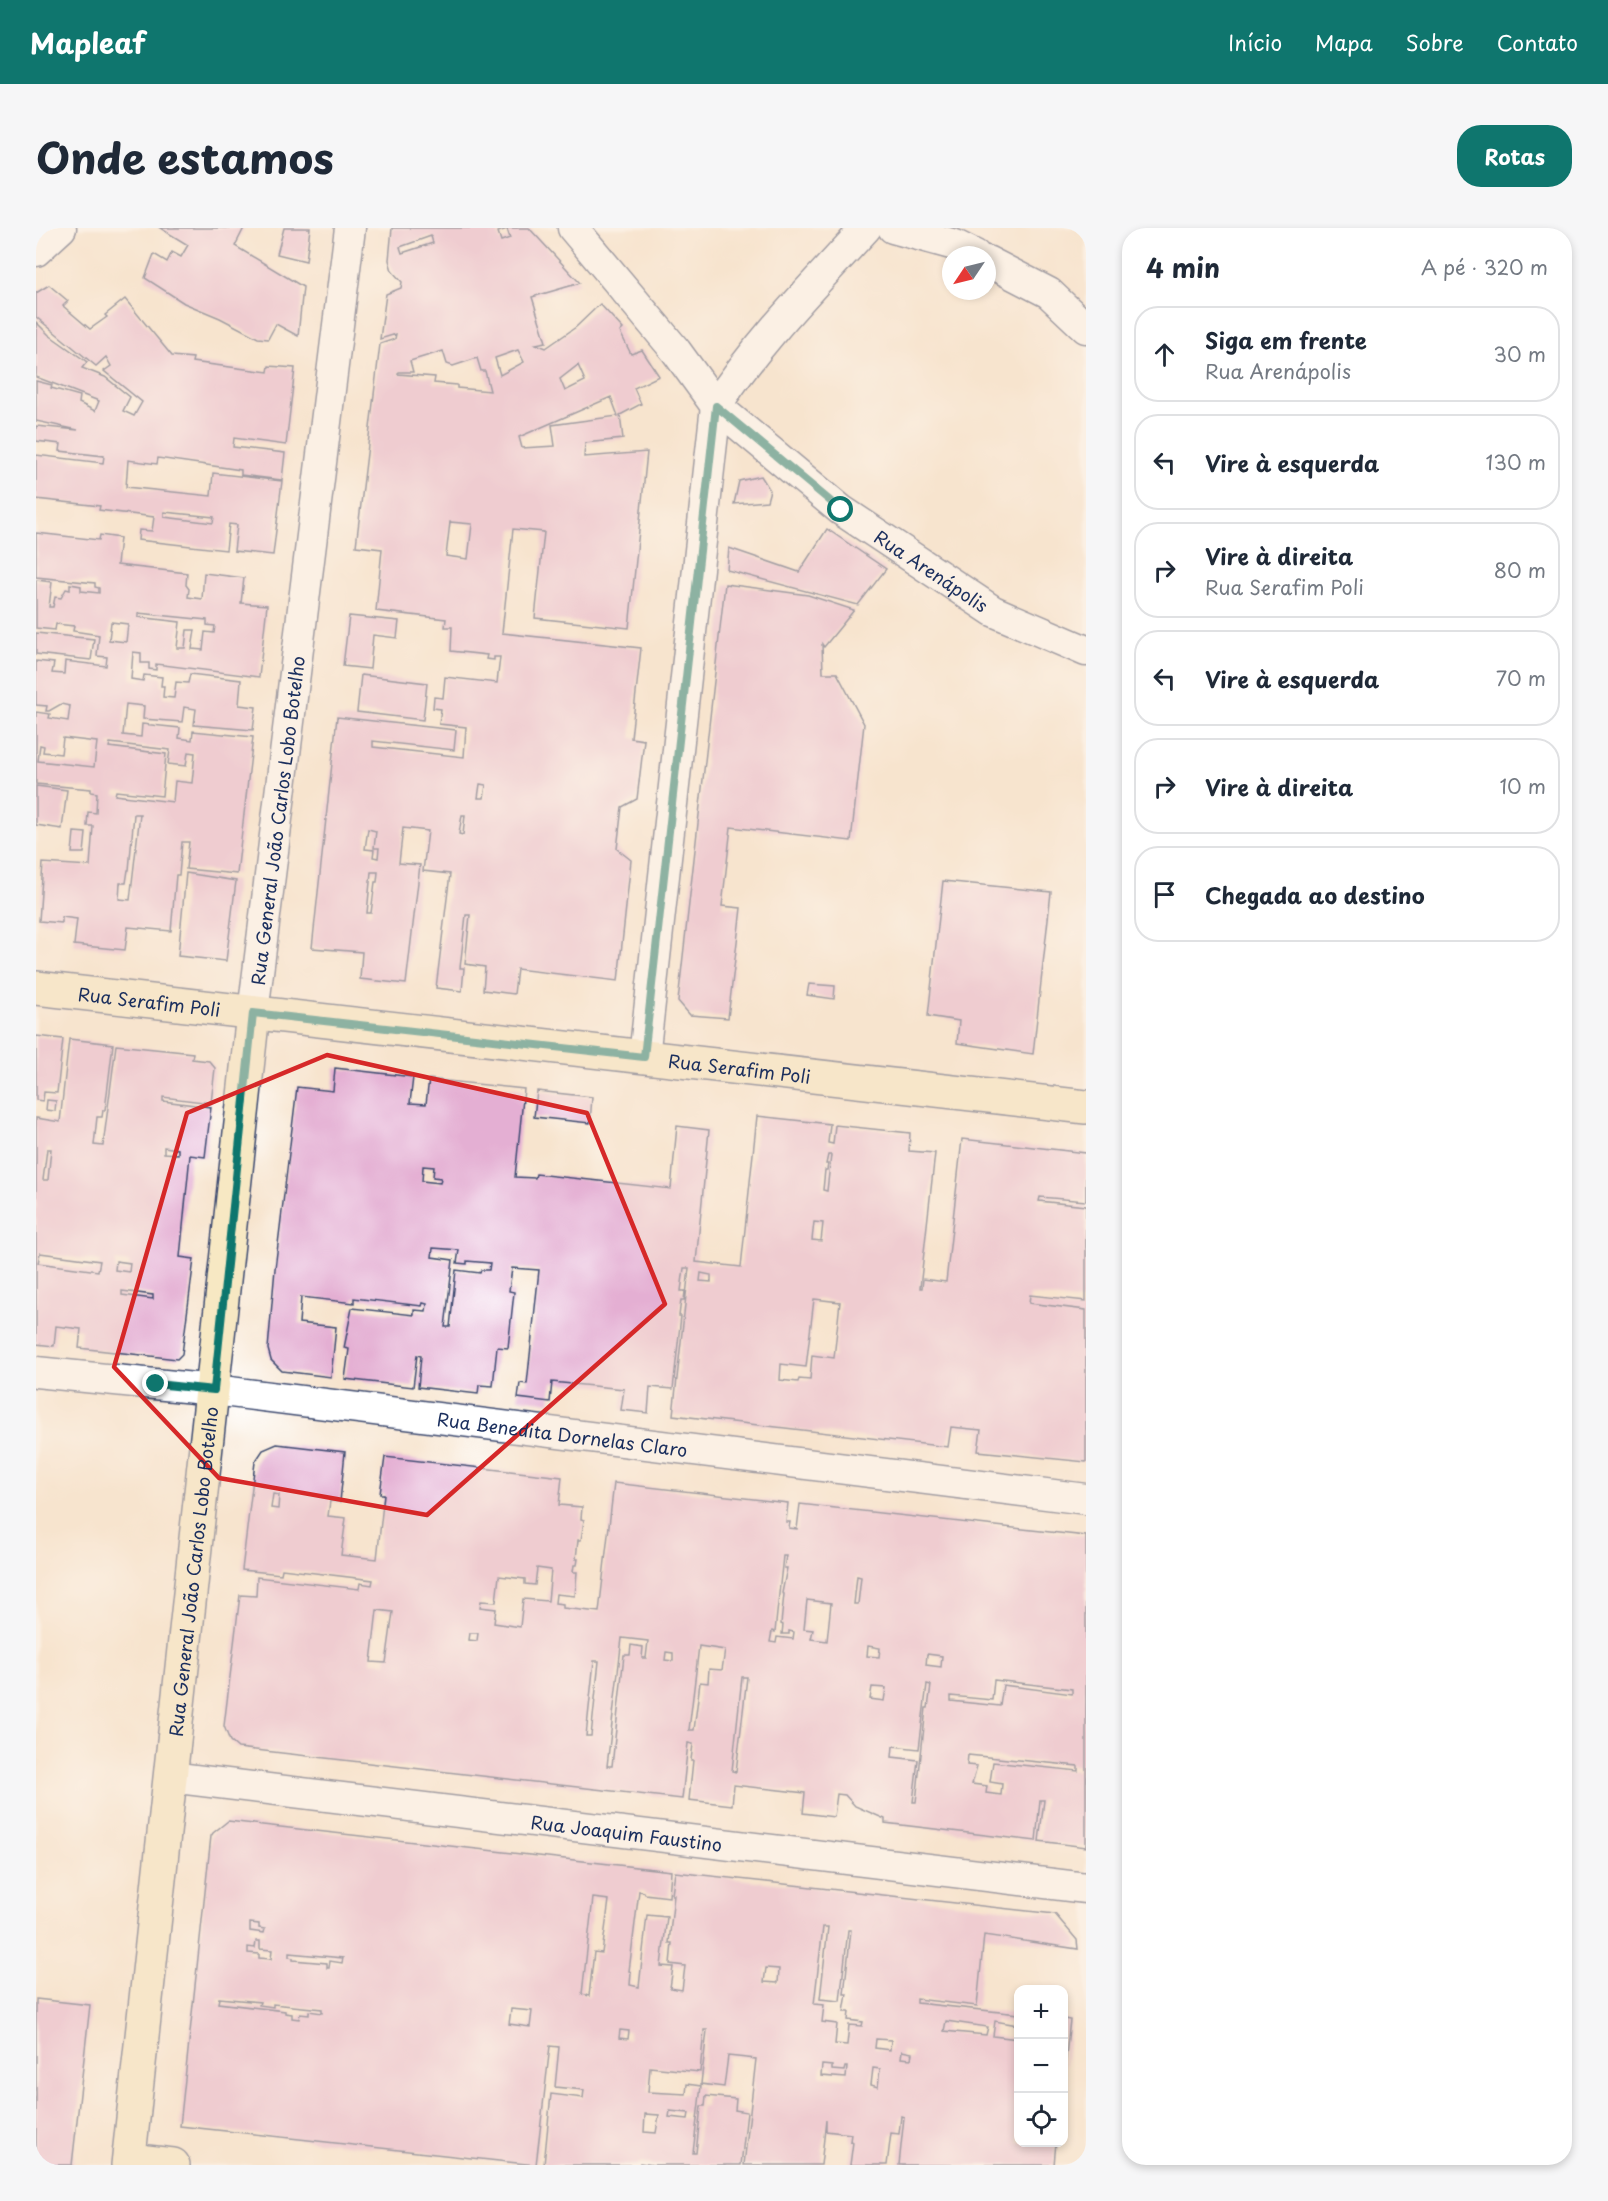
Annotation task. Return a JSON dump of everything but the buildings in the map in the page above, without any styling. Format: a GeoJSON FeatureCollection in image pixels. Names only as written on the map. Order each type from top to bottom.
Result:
{"type":"FeatureCollection","features":[{"type":"Feature","properties":{"kind":"street"},"geometry":{"type":"LineString","coordinates":[[36,251],[61,228]]}},
{"type":"Feature","properties":{"kind":"street","name":"Rua General João Carlos Lobo Botelho"},"geometry":{"type":"LineString","coordinates":[[129,2163],[253,1013],[350,228]]}},
{"type":"Feature","properties":{"kind":"street","name":"Rua Arenápolis"},"geometry":{"type":"LineString","coordinates":[[573,228],[676,351],[716,406],[841,510],[993,611],[1086,651]]}},
{"type":"Feature","properties":{"kind":"street"},"geometry":{"type":"LineString","coordinates":[[644,1057],[716,406],[735,376],[759,346],[866,228]]}},
{"type":"Feature","properties":{"kind":"street"},"geometry":{"type":"LineString","coordinates":[[893,228],[959,246]]}},
{"type":"Feature","properties":{"kind":"street"},"geometry":{"type":"LineString","coordinates":[[996,266],[1049,293],[1086,328]]}},
{"type":"Feature","properties":{"kind":"street","name":"Rua Serafim Poli"},"geometry":{"type":"LineString","coordinates":[[36,988],[1086,1107]]}},
{"type":"Feature","properties":{"kind":"street","name":"Rua Benedita Dornelas Claro"},"geometry":{"type":"LineString","coordinates":[[36,1372],[214,1390],[1086,1499]]}},
{"type":"Feature","properties":{"kind":"street","name":"Rua Joaquim Faustino"},"geometry":{"type":"LineString","coordinates":[[170,1777],[1086,1888]]}},
{"type":"Feature","properties":{"kind":"street"},"geometry":{"type":"LineString","coordinates":[[129,2163],[173,2165]]}},
{"type":"Feature","properties":{"kind":"highlighted area"},"geometry":{"type":"Polygon","coordinates":[[[327,1055],[587,1113],[665,1304],[427,1515],[219,1478],[114,1367],[187,1113],[327,1055]]]}},
{"type":"Feature","properties":{"kind":"route"},"geometry":{"type":"LineString","coordinates":[[156,1384],[214,1390],[253,1013],[644,1057],[716,406],[841,510]]}}]}
